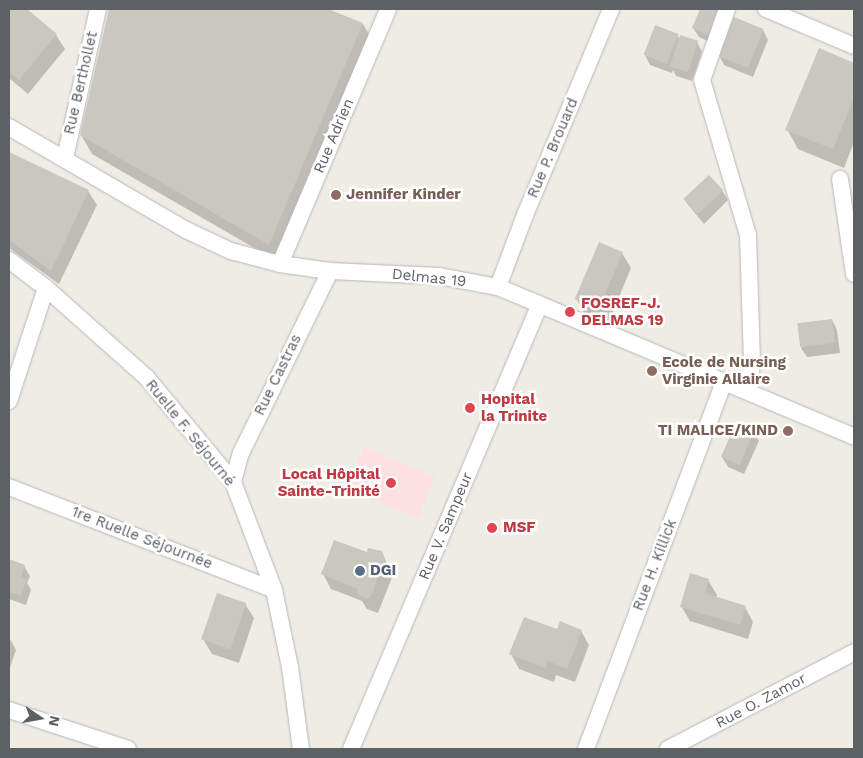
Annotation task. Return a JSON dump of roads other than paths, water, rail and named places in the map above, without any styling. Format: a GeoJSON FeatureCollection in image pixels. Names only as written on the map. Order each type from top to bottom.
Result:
{"type":"FeatureCollection","features":[{"type":"Feature","properties":{"kind":"street","name":"Rue Berthollet"},"geometry":{"type":"LineString","coordinates":[[65,158],[98,9]]}},
{"type":"Feature","properties":{"kind":"street","name":"Rue Adrien"},"geometry":{"type":"LineString","coordinates":[[280,264],[388,9]]}},
{"type":"Feature","properties":{"kind":"street","name":"Rue P. Brouard"},"geometry":{"type":"LineString","coordinates":[[498,287],[525,215],[611,9]]}},
{"type":"Feature","properties":{"kind":"street"},"geometry":{"type":"LineString","coordinates":[[727,9],[702,80],[748,236],[752,359],[749,391]]}},
{"type":"Feature","properties":{"kind":"street"},"geometry":{"type":"LineString","coordinates":[[766,9],[854,46]]}},
{"type":"Feature","properties":{"kind":"street","name":"Delmas 19"},"geometry":{"type":"LineString","coordinates":[[9,127],[186,230],[231,251],[280,264],[330,271],[439,276],[498,287],[749,391],[854,437]]}},
{"type":"Feature","properties":{"kind":"street"},"geometry":{"type":"LineString","coordinates":[[840,179],[854,274]]}},
{"type":"Feature","properties":{"kind":"street","name":"Ruelle F. Séjourné"},"geometry":{"type":"LineString","coordinates":[[9,260],[46,288],[147,378],[233,482],[274,590],[290,666],[301,749]]}},
{"type":"Feature","properties":{"kind":"street","name":"Rue Castras"},"geometry":{"type":"LineString","coordinates":[[233,482],[241,453],[330,271]]}},
{"type":"Feature","properties":{"kind":"street"},"geometry":{"type":"LineString","coordinates":[[9,401],[46,288]]}},
{"type":"Feature","properties":{"kind":"street","name":"Rue V. Sampeur"},"geometry":{"type":"LineString","coordinates":[[351,749],[540,304]]}},
{"type":"Feature","properties":{"kind":"street","name":"Rue H. Killick"},"geometry":{"type":"LineString","coordinates":[[586,749],[724,381]]}},
{"type":"Feature","properties":{"kind":"street","name":"1re Ruelle Séjournée"},"geometry":{"type":"LineString","coordinates":[[9,487],[274,590]]}},
{"type":"Feature","properties":{"kind":"street","name":"Rue O. Zamor"},"geometry":{"type":"LineString","coordinates":[[668,749],[854,652]]}},
{"type":"Feature","properties":{"kind":"street"},"geometry":{"type":"LineString","coordinates":[[9,710],[128,749]]}},
{"type":"Feature","properties":{"kind":"place","name":"Jennifer Kinder"},"geometry":{"type":"Point","coordinates":[336,195]}},
{"type":"Feature","properties":{"kind":"place","name":"FOSREF-J. DELMAS 19"},"geometry":{"type":"Point","coordinates":[570,312]}},
{"type":"Feature","properties":{"kind":"place","name":"Ecole de Nursing Virginie Allaire"},"geometry":{"type":"Point","coordinates":[652,371]}},
{"type":"Feature","properties":{"kind":"place","name":"Hopital la Trinite"},"geometry":{"type":"Point","coordinates":[470,408]}},
{"type":"Feature","properties":{"kind":"place","name":"TI MALICE/KIND"},"geometry":{"type":"Point","coordinates":[788,431]}},
{"type":"Feature","properties":{"kind":"place","name":"Local Hôpital Sainte-Trinité"},"geometry":{"type":"Point","coordinates":[391,483]}},
{"type":"Feature","properties":{"kind":"place","name":"MSF"},"geometry":{"type":"Point","coordinates":[492,528]}},
{"type":"Feature","properties":{"kind":"place","name":"DGI"},"geometry":{"type":"Point","coordinates":[360,571]}}]}
